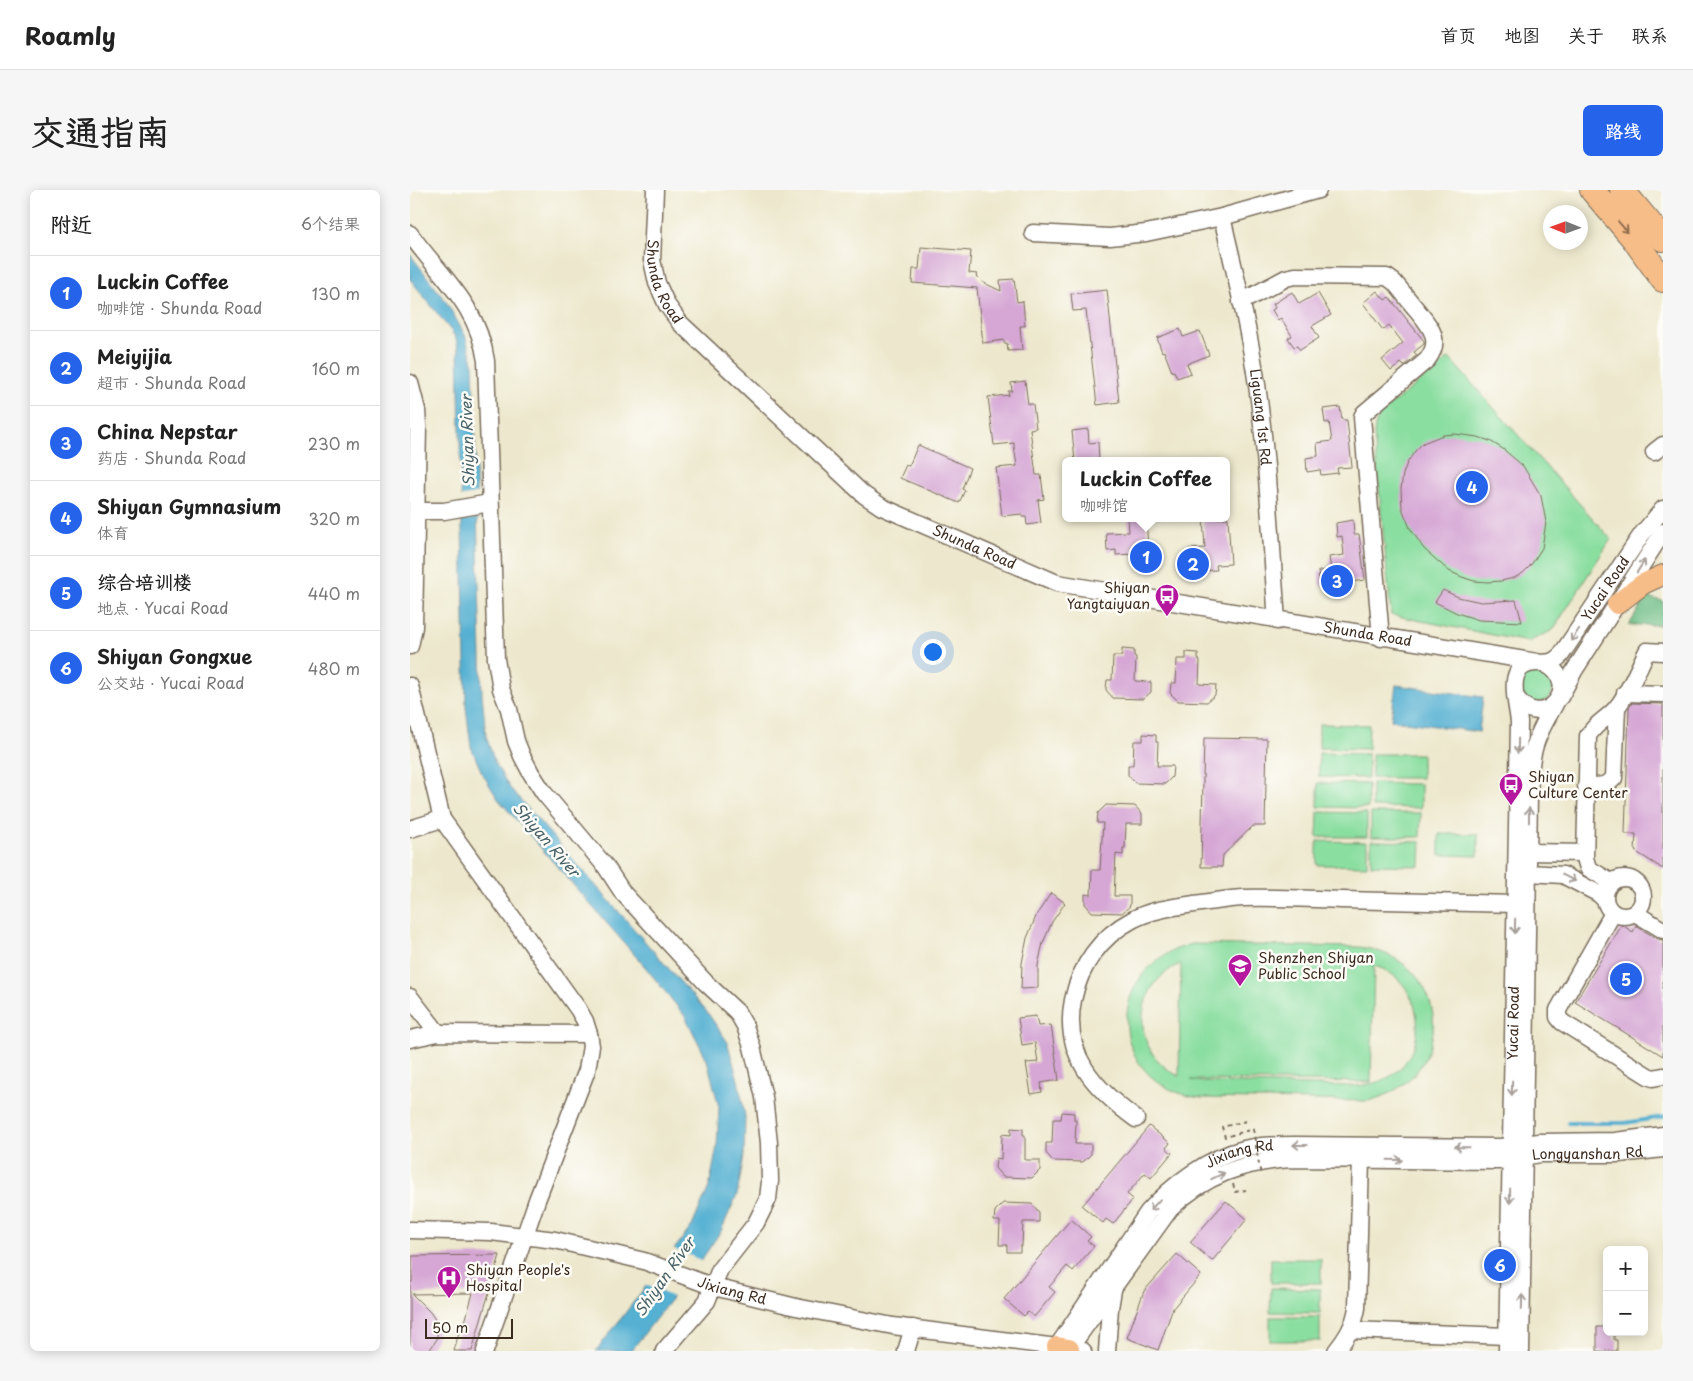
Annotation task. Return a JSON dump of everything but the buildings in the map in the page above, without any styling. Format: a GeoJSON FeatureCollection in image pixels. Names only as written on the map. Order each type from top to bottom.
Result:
{"type":"FeatureCollection","features":[{"type":"Feature","properties":{"kind":"highway"},"geometry":{"type":"LineString","coordinates":[[1592,190],[1633,238],[1663,280]]}},
{"type":"Feature","properties":{"kind":"highway"},"geometry":{"type":"LineString","coordinates":[[1622,190],[1663,239]]}},
{"type":"Feature","properties":{"kind":"main road"},"geometry":{"type":"LineString","coordinates":[[1617,604],[1643,584],[1663,575]]}},
{"type":"Feature","properties":{"kind":"street","name":"Shunda Road"},"geometry":{"type":"LineString","coordinates":[[655,190],[652,260],[657,283],[680,323],[864,495],[882,507],[1057,584],[1476,653]]}},
{"type":"Feature","properties":{"kind":"street"},"geometry":{"type":"LineString","coordinates":[[1033,233],[1110,237],[1146,233],[1222,217],[1318,190]]}},
{"type":"Feature","properties":{"kind":"street","name":"Liguang 1st Rd"},"geometry":{"type":"LineString","coordinates":[[1222,217],[1257,387],[1276,620]]}},
{"type":"Feature","properties":{"kind":"street"},"geometry":{"type":"LineString","coordinates":[[410,234],[470,312],[484,346],[486,361],[487,504],[498,676],[522,756],[544,793],[606,868],[623,893],[679,955],[737,1012],[745,1026],[752,1047],[764,1097],[769,1143],[770,1181],[768,1199],[763,1212],[720,1269],[707,1301],[664,1351]]}},
{"type":"Feature","properties":{"kind":"street"},"geometry":{"type":"LineString","coordinates":[[1241,302],[1286,278],[1294,276],[1388,277],[1430,326],[1434,335],[1434,345],[1427,360],[1364,413],[1362,417],[1381,638]]}},
{"type":"Feature","properties":{"kind":"street"},"geometry":{"type":"LineString","coordinates":[[410,383],[417,410],[418,427],[414,627],[410,646]]}},
{"type":"Feature","properties":{"kind":"street"},"geometry":{"type":"LineString","coordinates":[[416,511],[435,512],[487,504]]}},
{"type":"Feature","properties":{"kind":"street","name":"Yucai Road"},"geometry":{"type":"LineString","coordinates":[[1541,663],[1557,659],[1561,655],[1642,534],[1663,509]]}},
{"type":"Feature","properties":{"kind":"street","name":"Yucai Road"},"geometry":{"type":"LineString","coordinates":[[1507,1344],[1529,873],[1529,793],[1532,757],[1539,734],[1558,700],[1663,532]]}},
{"type":"Feature","properties":{"kind":"street"},"geometry":{"type":"LineString","coordinates":[[1611,882],[1588,868],[1584,853],[1588,736],[1594,727],[1609,716],[1621,700],[1648,651],[1663,652]]}},
{"type":"Feature","properties":{"kind":"street"},"geometry":{"type":"LineString","coordinates":[[1476,653],[1541,663],[1552,667],[1558,673],[1561,681],[1562,689],[1558,700],[1542,711],[1526,708],[1520,704],[1515,689],[1502,664],[1476,653]]}},
{"type":"Feature","properties":{"kind":"street"},"geometry":{"type":"LineString","coordinates":[[1515,689],[1517,674],[1522,668],[1529,664],[1541,663]]}},
{"type":"Feature","properties":{"kind":"street"},"geometry":{"type":"LineString","coordinates":[[410,686],[442,819],[578,1009],[585,1021],[591,1046],[587,1070],[525,1235],[485,1351]]}},
{"type":"Feature","properties":{"kind":"street","name":"Yucai Road"},"geometry":{"type":"LineString","coordinates":[[1515,689],[1518,717],[1516,904],[1517,1152],[1521,1351]]}},
{"type":"Feature","properties":{"kind":"street"},"geometry":{"type":"LineString","coordinates":[[1621,700],[1663,694]]}},
{"type":"Feature","properties":{"kind":"street"},"geometry":{"type":"LineString","coordinates":[[1586,786],[1609,784],[1614,778],[1621,700]]}},
{"type":"Feature","properties":{"kind":"street"},"geometry":{"type":"LineString","coordinates":[[410,829],[442,819]]}},
{"type":"Feature","properties":{"kind":"street"},"geometry":{"type":"LineString","coordinates":[[1529,852],[1584,853]]}},
{"type":"Feature","properties":{"kind":"street"},"geometry":{"type":"LineString","coordinates":[[1529,873],[1563,875],[1599,894],[1609,907],[1623,916],[1635,912],[1642,903],[1642,890],[1639,885],[1634,880],[1622,877],[1611,882],[1605,893],[1609,907],[1558,1010],[1558,1017],[1562,1022],[1648,1076],[1653,1078],[1663,1076]]}},
{"type":"Feature","properties":{"kind":"street"},"geometry":{"type":"LineString","coordinates":[[1136,1119],[1105,1095],[1093,1081],[1077,1054],[1071,1021],[1075,990],[1086,963],[1094,951],[1106,939],[1130,921],[1141,916],[1175,907],[1242,898],[1516,904]]}},
{"type":"Feature","properties":{"kind":"street"},"geometry":{"type":"LineString","coordinates":[[1635,912],[1663,930]]}},
{"type":"Feature","properties":{"kind":"street"},"geometry":{"type":"LineString","coordinates":[[410,997],[438,1034]]}},
{"type":"Feature","properties":{"kind":"street"},"geometry":{"type":"LineString","coordinates":[[410,1039],[438,1034],[589,1034]]}},
{"type":"Feature","properties":{"kind":"street","name":"Longyanshan Rd"},"geometry":{"type":"LineString","coordinates":[[1517,1152],[1539,1142],[1615,1141],[1663,1135]]}},
{"type":"Feature","properties":{"kind":"street","name":"Jixiang Rd"},"geometry":{"type":"LineString","coordinates":[[1069,1349],[1148,1212],[1180,1181],[1222,1157],[1242,1149],[1268,1145],[1517,1152]]}},
{"type":"Feature","properties":{"kind":"street","name":"Longyanshan Rd"},"geometry":{"type":"LineString","coordinates":[[1517,1152],[1619,1154],[1663,1149]]}},
{"type":"Feature","properties":{"kind":"street","name":"Jixiang Rd"},"geometry":{"type":"LineString","coordinates":[[1069,1349],[1170,1209],[1186,1194],[1203,1183],[1240,1167],[1269,1160],[1291,1158],[1480,1162],[1517,1152]]}},
{"type":"Feature","properties":{"kind":"street"},"geometry":{"type":"LineString","coordinates":[[1336,1351],[1351,1330],[1355,1320],[1361,1159]]}},
{"type":"Feature","properties":{"kind":"street","name":"Jixiang Rd"},"geometry":{"type":"LineString","coordinates":[[410,1230],[474,1231],[525,1235],[569,1243],[654,1265],[714,1287],[843,1317],[1069,1349]]}},
{"type":"Feature","properties":{"kind":"street"},"geometry":{"type":"LineString","coordinates":[[1107,1351],[1110,1308],[1114,1285]]}},
{"type":"Feature","properties":{"kind":"street"},"geometry":{"type":"LineString","coordinates":[[906,1351],[913,1328]]}},
{"type":"Feature","properties":{"kind":"street"},"geometry":{"type":"LineString","coordinates":[[1351,1330],[1507,1344]]}},
{"type":"Feature","properties":{"kind":"path"},"geometry":{"type":"LineString","coordinates":[[1246,1120],[1222,1127],[1225,1137],[1253,1129],[1261,1176]]}},
{"type":"Feature","properties":{"kind":"path"},"geometry":{"type":"LineString","coordinates":[[1233,1182],[1235,1192],[1246,1190]]}},
{"type":"Feature","properties":{"kind":"green space"},"geometry":{"type":"Polygon","coordinates":[[[1449,358],[1611,539],[1553,630],[1528,642],[1391,615],[1374,436],[1375,425],[1383,411],[1449,358]]]}},
{"type":"Feature","properties":{"kind":"green space"},"geometry":{"type":"Polygon","coordinates":[[[1646,597],[1663,601],[1663,625],[1629,625],[1646,597]]]}},
{"type":"Feature","properties":{"kind":"green space"},"geometry":{"type":"Polygon","coordinates":[[[1541,670],[1553,680],[1553,689],[1551,696],[1537,704],[1522,695],[1522,678],[1530,671],[1541,670]]]}},
{"type":"Feature","properties":{"kind":"green space"},"geometry":{"type":"Polygon","coordinates":[[[1319,724],[1369,725],[1368,749],[1319,748],[1319,724]]]}},
{"type":"Feature","properties":{"kind":"green space"},"geometry":{"type":"Polygon","coordinates":[[[1319,753],[1368,754],[1368,778],[1319,777],[1319,753]]]}},
{"type":"Feature","properties":{"kind":"green space"},"geometry":{"type":"Polygon","coordinates":[[[1372,754],[1422,754],[1422,778],[1372,778],[1372,754]]]}},
{"type":"Feature","properties":{"kind":"green space"},"geometry":{"type":"Polygon","coordinates":[[[1318,783],[1368,784],[1368,808],[1318,807],[1318,783]]]}},
{"type":"Feature","properties":{"kind":"green space"},"geometry":{"type":"Polygon","coordinates":[[[1372,783],[1421,784],[1421,808],[1372,807],[1372,783]]]}},
{"type":"Feature","properties":{"kind":"green space"},"geometry":{"type":"Polygon","coordinates":[[[1318,812],[1367,813],[1367,837],[1317,837],[1318,812]]]}},
{"type":"Feature","properties":{"kind":"green space"},"geometry":{"type":"Polygon","coordinates":[[[1371,813],[1421,813],[1420,837],[1371,837],[1371,813]]]}},
{"type":"Feature","properties":{"kind":"green space"},"geometry":{"type":"Polygon","coordinates":[[[1439,834],[1478,834],[1478,856],[1439,855],[1439,834]]]}},
{"type":"Feature","properties":{"kind":"green space"},"geometry":{"type":"Polygon","coordinates":[[[1317,841],[1367,842],[1367,866],[1317,865],[1317,841]]]}},
{"type":"Feature","properties":{"kind":"green space"},"geometry":{"type":"Polygon","coordinates":[[[1371,841],[1421,842],[1420,866],[1371,865],[1371,841]]]}},
{"type":"Feature","properties":{"kind":"green space"},"geometry":{"type":"Polygon","coordinates":[[[1192,944],[1359,947],[1390,956],[1413,972],[1427,994],[1433,1020],[1430,1045],[1419,1069],[1398,1088],[1368,1101],[1201,1098],[1170,1089],[1147,1073],[1133,1051],[1127,1026],[1130,1000],[1141,976],[1162,957],[1192,944]],[[1181,965],[1164,974],[1152,988],[1145,1003],[1143,1020],[1145,1036],[1152,1052],[1163,1065],[1179,1076],[1181,965]],[[1372,966],[1374,967],[1371,1082],[1191,1080],[1202,1082],[1355,1086],[1376,1083],[1386,1079],[1405,1063],[1411,1052],[1416,1040],[1416,1014],[1407,990],[1399,980],[1386,971],[1372,966]]]}},
{"type":"Feature","properties":{"kind":"green space"},"geometry":{"type":"Polygon","coordinates":[[[1271,1259],[1321,1259],[1321,1283],[1271,1283],[1271,1259]]]}},
{"type":"Feature","properties":{"kind":"green space"},"geometry":{"type":"Polygon","coordinates":[[[1271,1288],[1320,1289],[1320,1313],[1270,1312],[1271,1288]]]}},
{"type":"Feature","properties":{"kind":"green space"},"geometry":{"type":"Polygon","coordinates":[[[1270,1317],[1320,1317],[1320,1341],[1270,1341],[1270,1317]]]}},
{"type":"Feature","properties":{"kind":"water","name":"Shiyan River"},"geometry":{"type":"Polygon","coordinates":[[[410,254],[447,303],[465,335],[473,362],[482,694],[486,736],[495,763],[510,788],[707,1012],[727,1041],[738,1080],[745,1116],[744,1156],[737,1195],[721,1231],[702,1259],[631,1351],[596,1351],[692,1226],[709,1187],[717,1147],[719,1107],[707,1060],[685,1016],[646,968],[498,799],[482,773],[471,747],[466,707],[458,348],[452,332],[410,279],[410,254]]]}},
{"type":"Feature","properties":{"kind":"water"},"geometry":{"type":"Polygon","coordinates":[[[1396,685],[1483,697],[1479,732],[1391,720],[1396,685]]]}},
{"type":"Feature","properties":{"kind":"pier"},"geometry":{"type":"Polygon","coordinates":[[[479,493],[480,517],[459,521],[459,497],[479,493]]]}},
{"type":"Feature","properties":{"kind":"pier"},"geometry":{"type":"Polygon","coordinates":[[[672,1248],[703,1261],[675,1298],[644,1284],[672,1248]]]}},
{"type":"Feature","properties":{"kind":"waterway"},"geometry":{"type":"LineString","coordinates":[[1568,1123],[1625,1123],[1663,1117]]}},
{"type":"Feature","properties":{"kind":"place","name":"Shiyan Gymnasium"},"geometry":{"type":"Point","coordinates":[1472,487]}},
{"type":"Feature","properties":{"kind":"place","name":"Luckin Coffee"},"geometry":{"type":"Point","coordinates":[1146,557]}},
{"type":"Feature","properties":{"kind":"place","name":"Meiyijia"},"geometry":{"type":"Point","coordinates":[1193,564]}},
{"type":"Feature","properties":{"kind":"place","name":"China Nepstar"},"geometry":{"type":"Point","coordinates":[1337,581]}},
{"type":"Feature","properties":{"kind":"place","name":"Shiyan Yangtaiyuan"},"geometry":{"type":"Point","coordinates":[1167,617]}},
{"type":"Feature","properties":{"kind":"place","name":"Shiyan Culture Center"},"geometry":{"type":"Point","coordinates":[1511,806]}},
{"type":"Feature","properties":{"kind":"place","name":"综合培训楼"},"geometry":{"type":"Point","coordinates":[1626,979]}},
{"type":"Feature","properties":{"kind":"place","name":"Shenzhen Shiyan Public School"},"geometry":{"type":"Point","coordinates":[1240,987]}},
{"type":"Feature","properties":{"kind":"place","name":"Shiyan Gongxue"},"geometry":{"type":"Point","coordinates":[1500,1265]}},
{"type":"Feature","properties":{"kind":"place","name":"Shiyan People's Hospital"},"geometry":{"type":"Point","coordinates":[449,1299]}}]}
